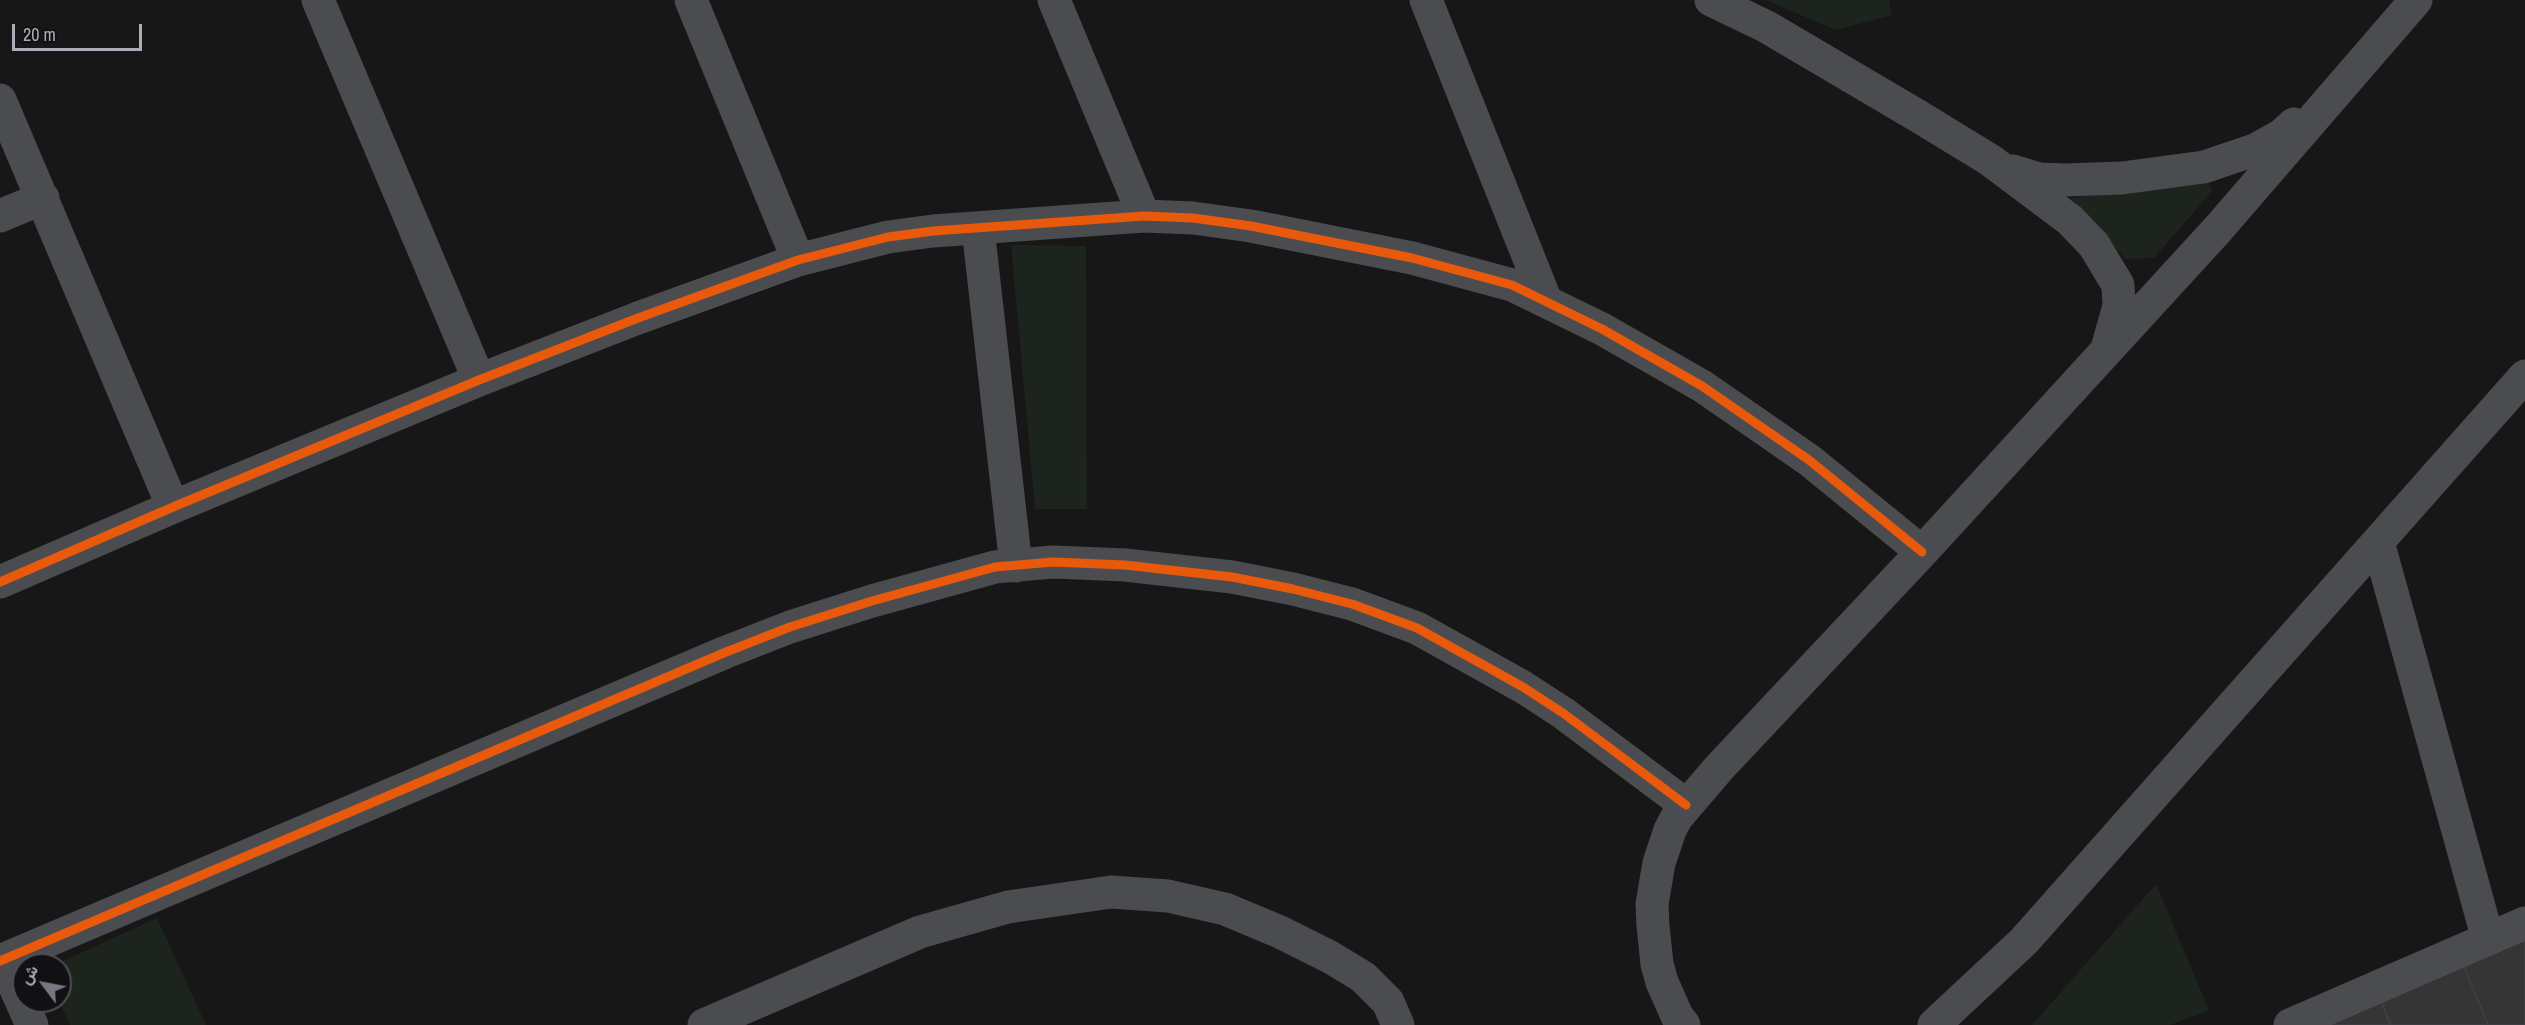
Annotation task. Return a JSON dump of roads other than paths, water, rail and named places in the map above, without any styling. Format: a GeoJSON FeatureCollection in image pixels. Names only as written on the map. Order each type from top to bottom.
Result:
{"type":"FeatureCollection","features":[{"type":"Feature","properties":{"kind":"street"},"geometry":{"type":"LineString","coordinates":[[318,0],[479,380]]}},
{"type":"Feature","properties":{"kind":"street"},"geometry":{"type":"LineString","coordinates":[[691,0],[798,260]]}},
{"type":"Feature","properties":{"kind":"street"},"geometry":{"type":"LineString","coordinates":[[1054,0],[1144,216]]}},
{"type":"Feature","properties":{"kind":"street"},"geometry":{"type":"LineString","coordinates":[[1426,0],[1546,301]]}},
{"type":"Feature","properties":{"kind":"street"},"geometry":{"type":"LineString","coordinates":[[1711,0],[1767,27],[1990,160],[2083,231],[2105,259],[2118,285],[2120,296],[2118,318],[2106,353]]}},
{"type":"Feature","properties":{"kind":"street"},"geometry":{"type":"LineString","coordinates":[[1684,1025],[1669,999],[1657,964],[1652,904],[1664,846],[1670,830],[1686,805],[2106,353],[2218,229],[2416,0]]}},
{"type":"Feature","properties":{"kind":"street"},"geometry":{"type":"LineString","coordinates":[[1990,160],[2027,176],[2051,180],[2122,178],[2204,167],[2257,148],[2282,135],[2377,46]]}},
{"type":"Feature","properties":{"kind":"street"},"geometry":{"type":"LineString","coordinates":[[0,100],[173,507]]}},
{"type":"Feature","properties":{"kind":"street"},"geometry":{"type":"LineString","coordinates":[[0,216],[43,198]]}},
{"type":"Feature","properties":{"kind":"street"},"geometry":{"type":"LineString","coordinates":[[0,582],[173,507],[479,380],[638,318],[798,260],[888,237],[1144,216],[1205,219],[1334,241],[1512,285],[1546,301],[1702,386],[1809,460],[1922,552]]}},
{"type":"Feature","properties":{"kind":"street"},"geometry":{"type":"LineString","coordinates":[[978,228],[1016,566]]}},
{"type":"Feature","properties":{"kind":"street"},"geometry":{"type":"LineString","coordinates":[[1934,1025],[2024,941],[2525,376]]}},
{"type":"Feature","properties":{"kind":"street"},"geometry":{"type":"LineString","coordinates":[[2378,542],[2488,939]]}},
{"type":"Feature","properties":{"kind":"street"},"geometry":{"type":"LineString","coordinates":[[32,1025],[1,960],[726,652],[790,627],[872,601],[995,567],[1053,562],[1125,566],[1232,577],[1352,604],[1417,628],[1523,687],[1563,713],[1686,805]]}},
{"type":"Feature","properties":{"kind":"street"},"geometry":{"type":"LineString","coordinates":[[704,1025],[920,932],[1008,907],[1111,892],[1168,896],[1225,909],[1280,932],[1330,957],[1363,977],[1388,1002],[1398,1025]]}},
{"type":"Feature","properties":{"kind":"street"},"geometry":{"type":"LineString","coordinates":[[2290,1025],[2525,923]]}}]}
